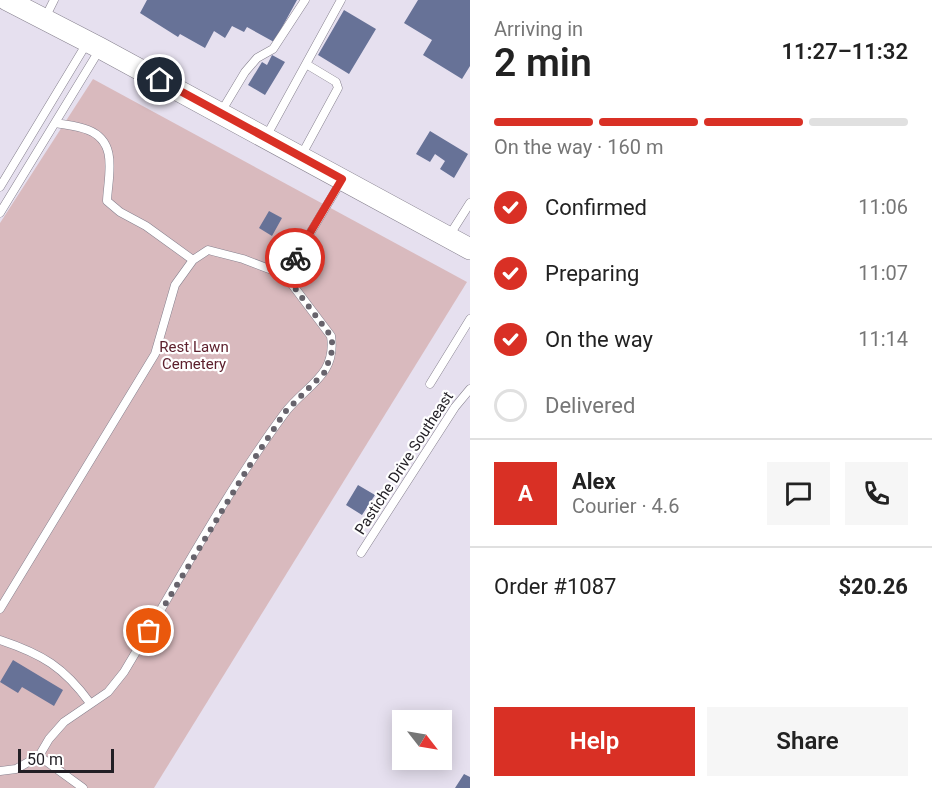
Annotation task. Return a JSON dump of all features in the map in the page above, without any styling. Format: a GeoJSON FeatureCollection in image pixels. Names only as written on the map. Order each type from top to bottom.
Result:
{"type":"FeatureCollection","features":[{"type":"Feature","properties":{"kind":"main road"},"geometry":{"type":"LineString","coordinates":[[7,0],[266,137],[470,249]]}},
{"type":"Feature","properties":{"kind":"lane"},"geometry":{"type":"LineString","coordinates":[[44,19],[54,0]]}},
{"type":"Feature","properties":{"kind":"lane"},"geometry":{"type":"LineString","coordinates":[[220,113],[245,72],[257,58],[273,50],[305,0]]}},
{"type":"Feature","properties":{"kind":"lane"},"geometry":{"type":"LineString","coordinates":[[266,137],[341,0]]}},
{"type":"Feature","properties":{"kind":"lane"},"geometry":{"type":"LineString","coordinates":[[0,213],[56,123],[94,45]]}},
{"type":"Feature","properties":{"kind":"lane"},"geometry":{"type":"LineString","coordinates":[[0,187],[94,45]]}},
{"type":"Feature","properties":{"kind":"lane"},"geometry":{"type":"LineString","coordinates":[[301,156],[338,88],[336,82],[306,64]]}},
{"type":"Feature","properties":{"kind":"lane"},"geometry":{"type":"LineString","coordinates":[[56,123],[88,130],[101,138],[110,155],[107,201],[193,260]]}},
{"type":"Feature","properties":{"kind":"lane"},"geometry":{"type":"LineString","coordinates":[[285,275],[342,179]]}},
{"type":"Feature","properties":{"kind":"lane"},"geometry":{"type":"LineString","coordinates":[[448,237],[470,203]]}},
{"type":"Feature","properties":{"kind":"lane"},"geometry":{"type":"LineString","coordinates":[[0,609],[155,354],[175,285],[193,260],[208,250],[243,259],[285,275],[331,336],[333,348],[325,372],[285,412],[248,468],[124,672],[108,692],[64,722],[49,739],[39,756],[16,769],[0,771]]}},
{"type":"Feature","properties":{"kind":"lane"},"geometry":{"type":"LineString","coordinates":[[430,384],[470,319]]}},
{"type":"Feature","properties":{"kind":"lane","name":"Pastiche Drive Southeast"},"geometry":{"type":"LineString","coordinates":[[361,553],[455,407],[470,389]]}},
{"type":"Feature","properties":{"kind":"lane"},"geometry":{"type":"LineString","coordinates":[[0,639],[41,655],[62,670],[90,703]]}},
{"type":"Feature","properties":{"kind":"lane"},"geometry":{"type":"LineString","coordinates":[[39,756],[83,788]]}},
{"type":"Feature","properties":{"kind":"green space","name":"Rest Lawn Cemetery"},"geometry":{"type":"Polygon","coordinates":[[[93,79],[467,282],[154,788],[0,788],[0,223],[93,79]]]}},
{"type":"Feature","properties":{"kind":"building"},"geometry":{"type":"Polygon","coordinates":[[[147,0],[297,0],[274,42],[247,27],[244,32],[232,26],[225,38],[214,31],[205,48],[180,34],[178,37],[140,13],[147,0]]]}},
{"type":"Feature","properties":{"kind":"building"},"geometry":{"type":"Polygon","coordinates":[[[418,0],[470,0],[470,66],[462,79],[423,55],[432,40],[404,23],[418,0]]]}},
{"type":"Feature","properties":{"kind":"building"},"geometry":{"type":"Polygon","coordinates":[[[344,10],[376,29],[349,74],[318,55],[344,10]]]}},
{"type":"Feature","properties":{"kind":"building"},"geometry":{"type":"Polygon","coordinates":[[[272,55],[285,62],[265,95],[248,85],[262,62],[267,65],[272,55]]]}},
{"type":"Feature","properties":{"kind":"building"},"geometry":{"type":"Polygon","coordinates":[[[430,131],[468,154],[454,178],[440,169],[445,161],[435,154],[430,162],[416,154],[430,131]]]}},
{"type":"Feature","properties":{"kind":"building"},"geometry":{"type":"Polygon","coordinates":[[[269,211],[282,218],[272,236],[259,228],[269,211]]]}},
{"type":"Feature","properties":{"kind":"building"},"geometry":{"type":"Polygon","coordinates":[[[358,485],[375,495],[362,515],[346,505],[358,485]]]}},
{"type":"Feature","properties":{"kind":"building"},"geometry":{"type":"Polygon","coordinates":[[[13,660],[63,690],[54,706],[22,687],[18,693],[0,682],[13,660]]]}},
{"type":"Feature","properties":{"kind":"building"},"geometry":{"type":"Polygon","coordinates":[[[464,774],[470,777],[470,788],[455,788],[464,774]]]}},
{"type":"Feature","properties":{"kind":"way so far"},"geometry":{"type":"LineString","coordinates":[[149,631],[248,468],[285,412],[325,372],[333,348],[331,336],[285,275],[295,258]]}},
{"type":"Feature","properties":{"kind":"route"},"geometry":{"type":"LineString","coordinates":[[160,80],[342,179],[295,258]]}}]}
